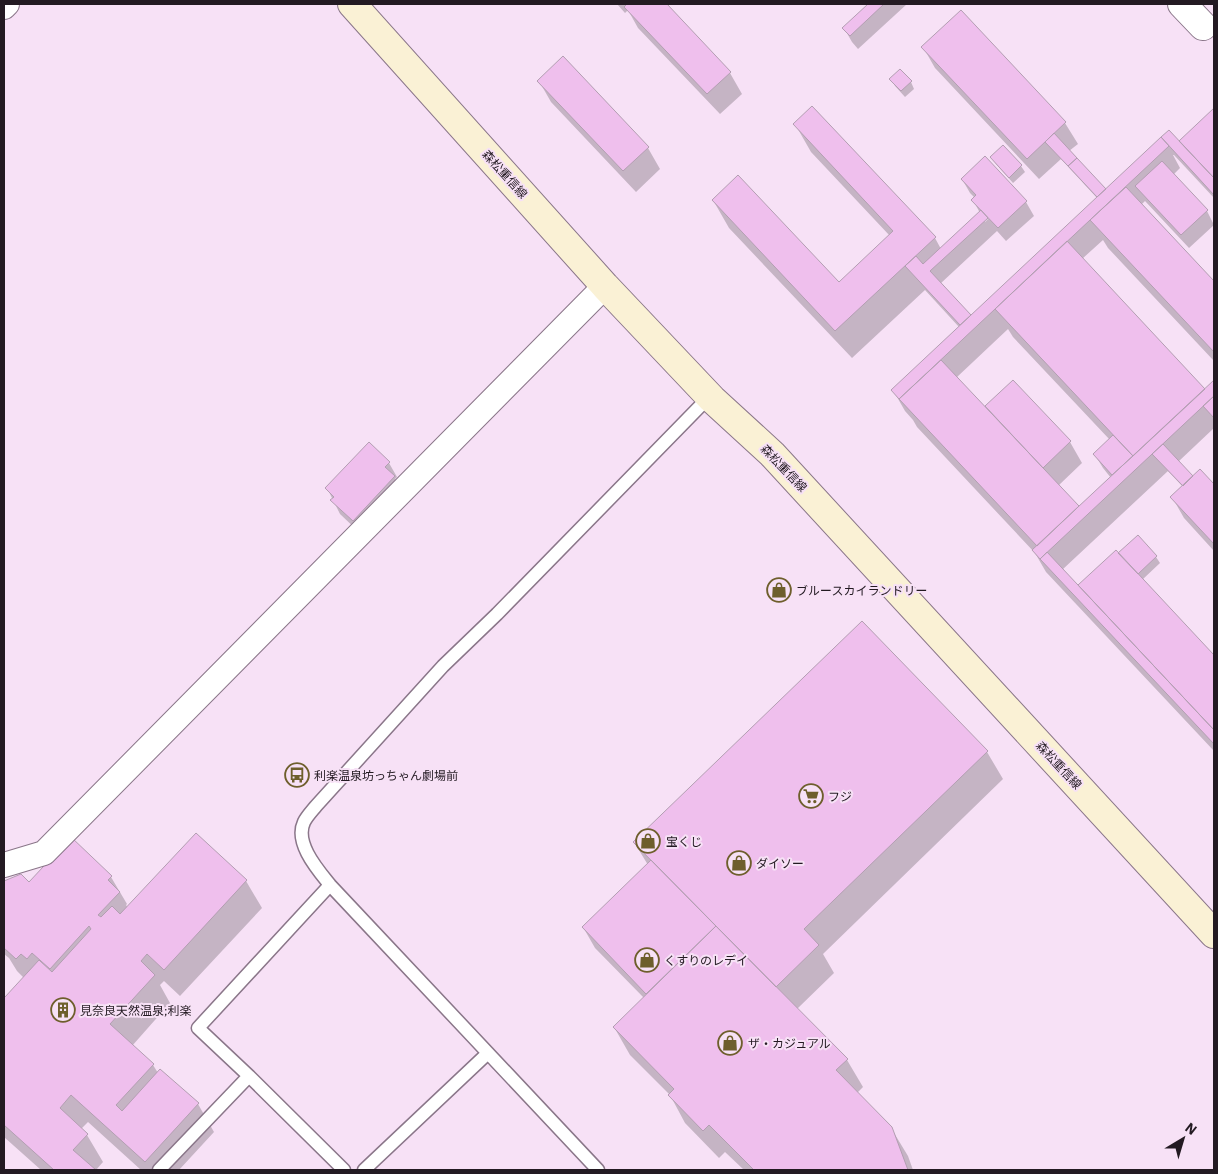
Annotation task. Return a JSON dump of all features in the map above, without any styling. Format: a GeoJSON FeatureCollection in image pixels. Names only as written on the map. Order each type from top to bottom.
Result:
{"type":"FeatureCollection","features":[{"type":"Feature","properties":{"kind":"main road","name":"森松重信線"},"geometry":{"type":"LineString","coordinates":[[352,4],[606,286],[710,396],[772,454],[1214,934]]}},
{"type":"Feature","properties":{"kind":"street"},"geometry":{"type":"LineString","coordinates":[[4,7],[8,4]]}},
{"type":"Feature","properties":{"kind":"street"},"geometry":{"type":"LineString","coordinates":[[1182,4],[1203,26]]}},
{"type":"Feature","properties":{"kind":"street"},"geometry":{"type":"LineString","coordinates":[[4,865],[44,852],[606,286]]}},
{"type":"Feature","properties":{"kind":"lane"},"geometry":{"type":"LineString","coordinates":[[598,1170],[330,885],[305,849],[302,828],[304,821],[316,806],[444,666],[710,396]]}},
{"type":"Feature","properties":{"kind":"lane"},"geometry":{"type":"LineString","coordinates":[[330,885],[198,1028],[344,1170]]}},
{"type":"Feature","properties":{"kind":"lane"},"geometry":{"type":"LineString","coordinates":[[364,1170],[488,1053]]}},
{"type":"Feature","properties":{"kind":"lane"},"geometry":{"type":"LineString","coordinates":[[159,1170],[249,1076]]}},
{"type":"Feature","properties":{"kind":"building"},"geometry":{"type":"Polygon","coordinates":[[[627,4],[667,4],[731,72],[707,94],[624,7],[627,4]]]}},
{"type":"Feature","properties":{"kind":"building"},"geometry":{"type":"Polygon","coordinates":[[[868,4],[884,4],[850,36],[842,28],[868,4]]]}},
{"type":"Feature","properties":{"kind":"building"},"geometry":{"type":"Polygon","coordinates":[[[961,10],[1066,122],[1027,159],[921,47],[961,10]]]}},
{"type":"Feature","properties":{"kind":"building"},"geometry":{"type":"Polygon","coordinates":[[[563,56],[649,147],[623,171],[537,81],[563,56]]]}},
{"type":"Feature","properties":{"kind":"building"},"geometry":{"type":"Polygon","coordinates":[[[900,69],[912,81],[901,91],[889,79],[900,69]]]}},
{"type":"Feature","properties":{"kind":"building"},"geometry":{"type":"Polygon","coordinates":[[[812,106],[936,237],[835,331],[712,200],[738,175],[839,282],[893,231],[793,124],[812,106]]]}},
{"type":"Feature","properties":{"kind":"building"},"geometry":{"type":"Polygon","coordinates":[[[1214,108],[1214,178],[1179,141],[1214,108]]]}},
{"type":"Feature","properties":{"kind":"building"},"geometry":{"type":"Polygon","coordinates":[[[1169,130],[1214,178],[1214,195],[1161,137],[1169,130]]]}},
{"type":"Feature","properties":{"kind":"building"},"geometry":{"type":"Polygon","coordinates":[[[1054,133],[1077,158],[1068,166],[1045,142],[1054,133]]]}},
{"type":"Feature","properties":{"kind":"building"},"geometry":{"type":"Polygon","coordinates":[[[1161,137],[1169,146],[899,399],[891,390],[1161,137]]]}},
{"type":"Feature","properties":{"kind":"building"},"geometry":{"type":"Polygon","coordinates":[[[1003,145],[1022,165],[1009,178],[990,157],[1003,145]]]}},
{"type":"Feature","properties":{"kind":"building"},"geometry":{"type":"Polygon","coordinates":[[[985,156],[1027,201],[998,228],[971,200],[976,195],[961,179],[985,156]]]}},
{"type":"Feature","properties":{"kind":"building"},"geometry":{"type":"Polygon","coordinates":[[[1077,158],[1106,189],[1097,197],[1068,166],[1077,158]]]}},
{"type":"Feature","properties":{"kind":"building"},"geometry":{"type":"Polygon","coordinates":[[[1162,161],[1208,210],[1181,235],[1135,186],[1162,161]]]}},
{"type":"Feature","properties":{"kind":"building"},"geometry":{"type":"Polygon","coordinates":[[[1126,187],[1214,281],[1214,352],[1090,220],[1126,187]]]}},
{"type":"Feature","properties":{"kind":"building"},"geometry":{"type":"Polygon","coordinates":[[[981,210],[988,218],[930,271],[971,315],[960,325],[905,266],[916,256],[923,264],[981,210]]]}},
{"type":"Feature","properties":{"kind":"building"},"geometry":{"type":"Polygon","coordinates":[[[1067,241],[1205,389],[1133,456],[995,309],[1067,241]]]}},
{"type":"Feature","properties":{"kind":"building"},"geometry":{"type":"Polygon","coordinates":[[[941,360],[1079,506],[1037,546],[899,399],[941,360]]]}},
{"type":"Feature","properties":{"kind":"building"},"geometry":{"type":"Polygon","coordinates":[[[1013,380],[1071,441],[1043,468],[985,406],[1013,380]]]}},
{"type":"Feature","properties":{"kind":"building"},"geometry":{"type":"Polygon","coordinates":[[[1214,380],[1214,396],[1040,559],[1032,550],[1214,380]]]}},
{"type":"Feature","properties":{"kind":"building"},"geometry":{"type":"Polygon","coordinates":[[[1214,396],[1214,418],[1203,406],[1214,396]]]}},
{"type":"Feature","properties":{"kind":"building"},"geometry":{"type":"Polygon","coordinates":[[[1113,435],[1133,456],[1112,475],[1093,454],[1113,435]]]}},
{"type":"Feature","properties":{"kind":"building"},"geometry":{"type":"Polygon","coordinates":[[[369,442],[390,462],[385,467],[395,476],[353,521],[330,500],[334,497],[325,488],[369,442]]]}},
{"type":"Feature","properties":{"kind":"building"},"geometry":{"type":"Polygon","coordinates":[[[1163,444],[1193,476],[1183,486],[1152,454],[1163,444]]]}},
{"type":"Feature","properties":{"kind":"building"},"geometry":{"type":"Polygon","coordinates":[[[1200,469],[1214,484],[1214,544],[1170,497],[1200,469]]]}},
{"type":"Feature","properties":{"kind":"building"},"geometry":{"type":"Polygon","coordinates":[[[1138,535],[1157,556],[1138,574],[1118,553],[1138,535]]]}},
{"type":"Feature","properties":{"kind":"building"},"geometry":{"type":"Polygon","coordinates":[[[1116,550],[1214,655],[1214,730],[1078,585],[1116,550]]]}},
{"type":"Feature","properties":{"kind":"building"},"geometry":{"type":"Polygon","coordinates":[[[1047,552],[1214,730],[1214,744],[1040,559],[1047,552]]]}},
{"type":"Feature","properties":{"kind":"building","name":"フジ"},"geometry":{"type":"Polygon","coordinates":[[[862,621],[988,751],[804,929],[819,945],[776,987],[633,842],[862,621]]]}},
{"type":"Feature","properties":{"kind":"building","name":"見奈良天然温泉;利楽"},"geometry":{"type":"Polygon","coordinates":[[[196,833],[247,880],[164,970],[147,954],[141,961],[155,975],[110,1024],[154,1064],[116,1105],[122,1111],[160,1069],[199,1103],[145,1162],[71,1095],[60,1108],[88,1134],[73,1150],[96,1170],[54,1170],[4,1125],[4,996],[39,960],[52,972],[91,929],[89,926],[50,969],[32,953],[27,959],[21,954],[16,959],[4,948],[4,881],[21,874],[29,882],[71,837],[112,876],[108,880],[120,892],[98,915],[101,917],[112,906],[120,914],[196,833]]]}},
{"type":"Feature","properties":{"kind":"building","name":"くすりのレデイ"},"geometry":{"type":"Polygon","coordinates":[[[651,860],[716,926],[646,994],[582,927],[651,860]]]}},
{"type":"Feature","properties":{"kind":"building","name":"ザ・カジュアル"},"geometry":{"type":"Polygon","coordinates":[[[716,926],[848,1059],[836,1070],[892,1127],[908,1170],[754,1170],[709,1125],[703,1131],[668,1095],[674,1089],[613,1027],[716,926]]]}},
{"type":"Feature","properties":{"kind":"place","name":"ブルースカイランドリー"},"geometry":{"type":"Point","coordinates":[779,590]}},
{"type":"Feature","properties":{"kind":"place","name":"利楽温泉坊っちゃん劇場前"},"geometry":{"type":"Point","coordinates":[297,775]}},
{"type":"Feature","properties":{"kind":"place","name":"フジ"},"geometry":{"type":"Point","coordinates":[811,796]}},
{"type":"Feature","properties":{"kind":"place","name":"宝くじ"},"geometry":{"type":"Point","coordinates":[648,841]}},
{"type":"Feature","properties":{"kind":"place","name":"ダイソー"},"geometry":{"type":"Point","coordinates":[739,863]}},
{"type":"Feature","properties":{"kind":"place","name":"くすりのレデイ"},"geometry":{"type":"Point","coordinates":[647,960]}},
{"type":"Feature","properties":{"kind":"place","name":"見奈良天然温泉;利楽"},"geometry":{"type":"Point","coordinates":[63,1010]}},
{"type":"Feature","properties":{"kind":"place","name":"ザ・カジュアル"},"geometry":{"type":"Point","coordinates":[730,1043]}}]}
